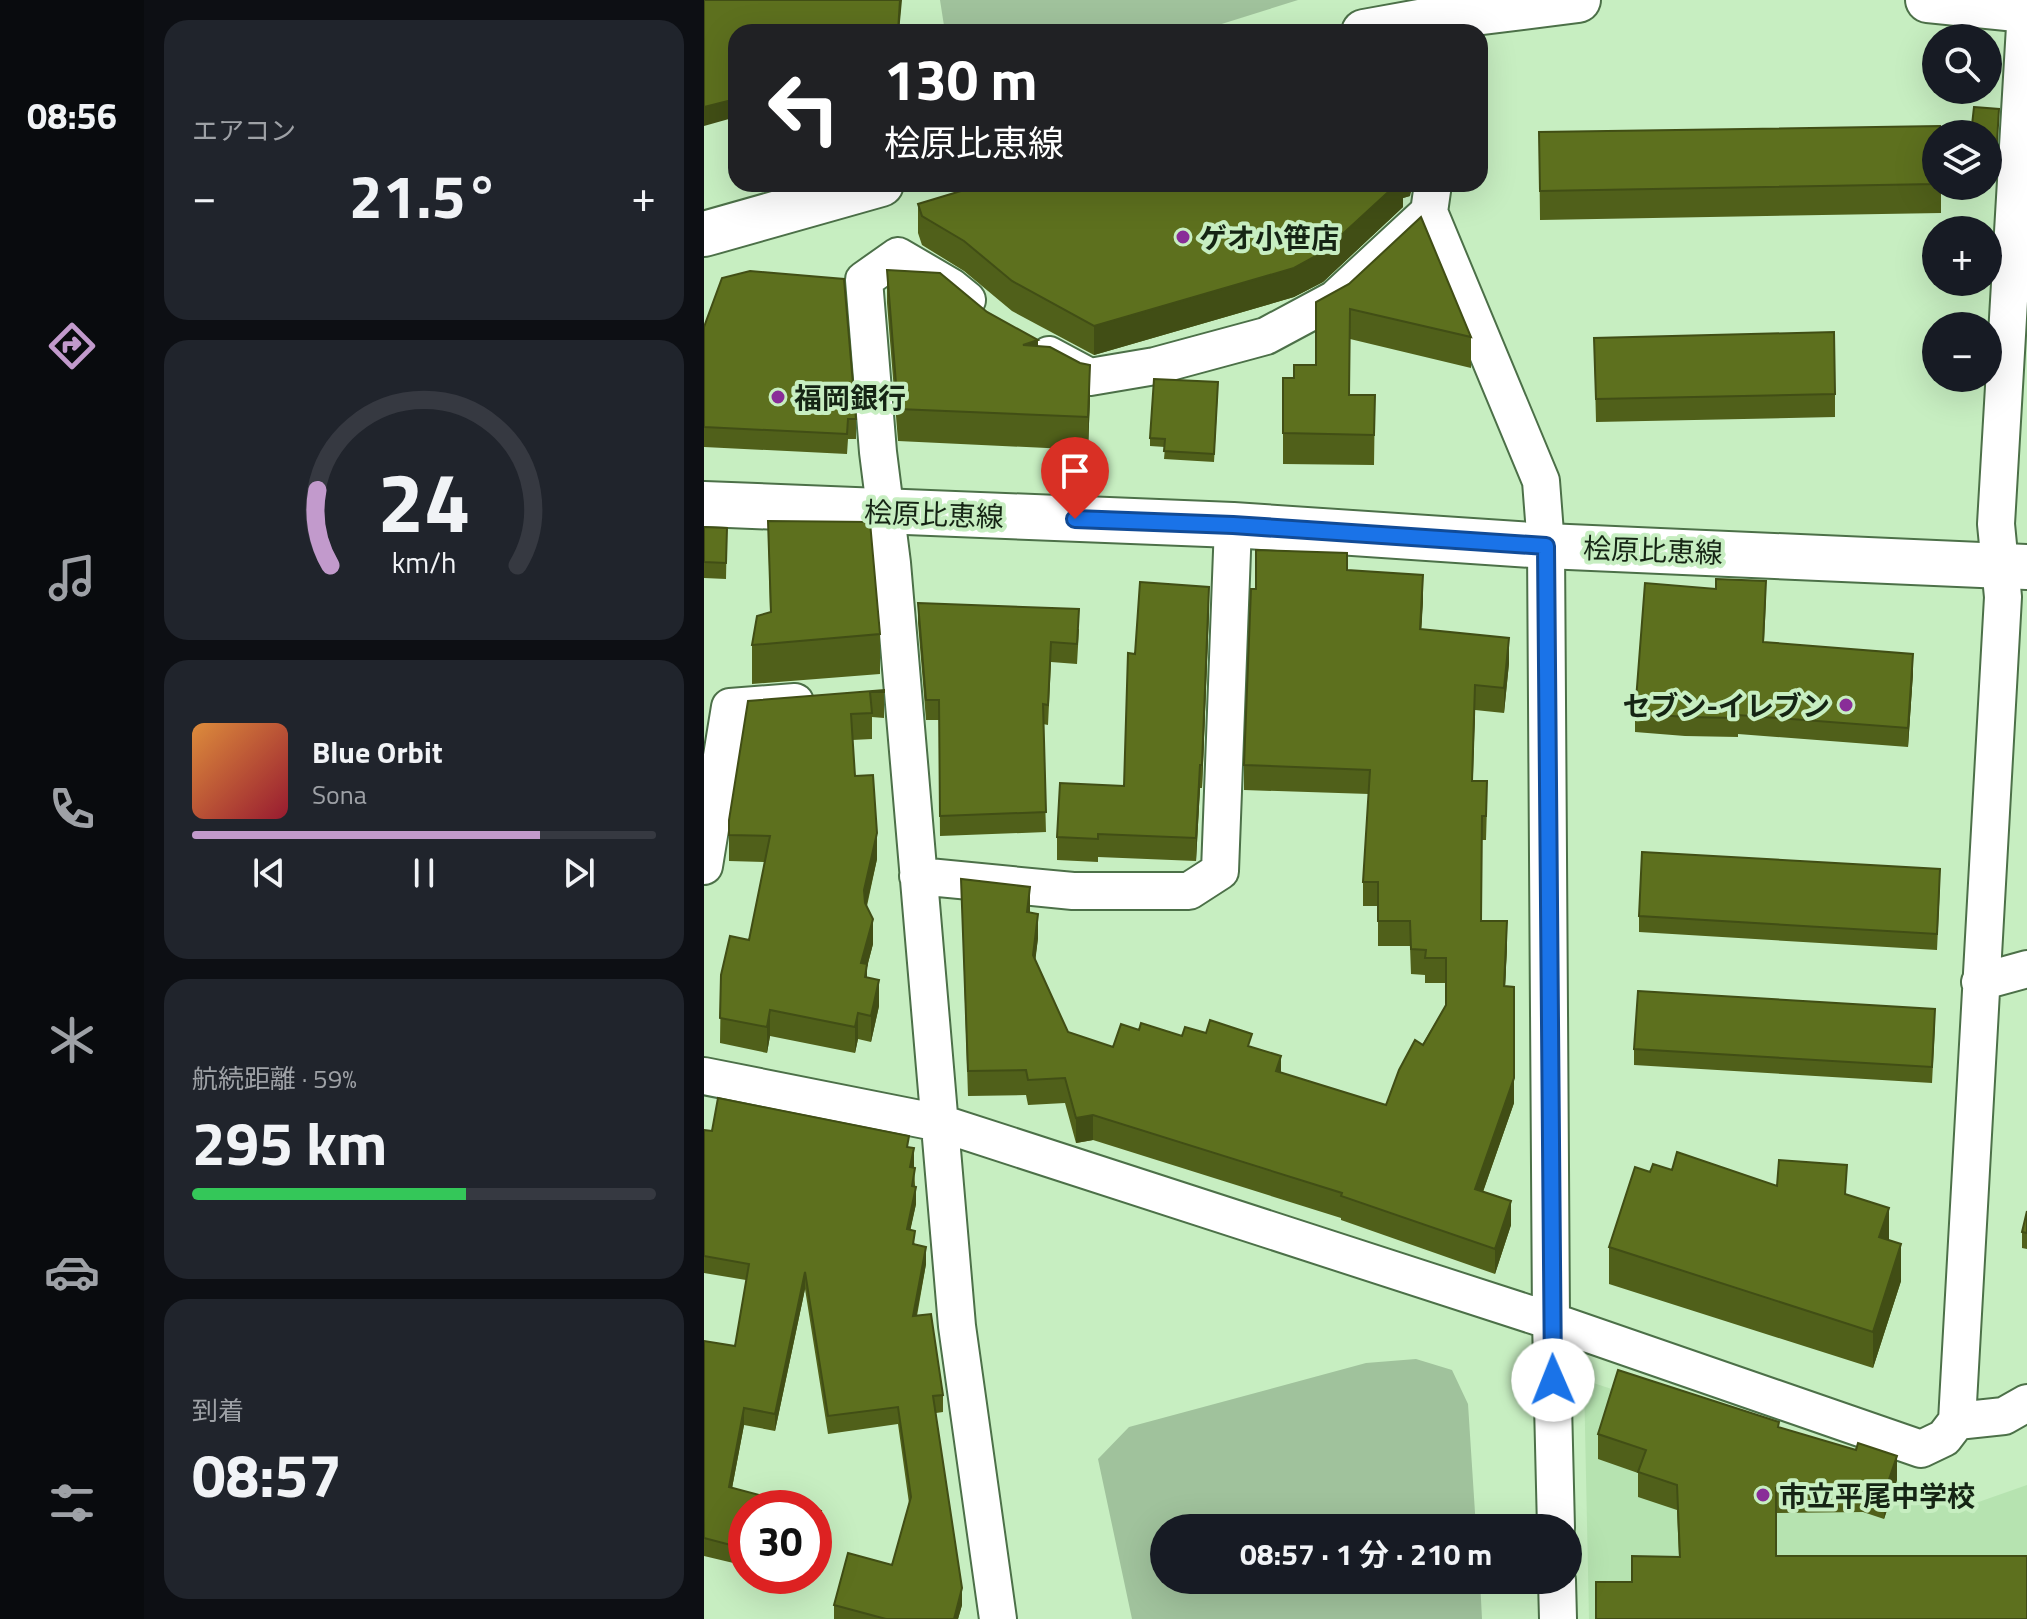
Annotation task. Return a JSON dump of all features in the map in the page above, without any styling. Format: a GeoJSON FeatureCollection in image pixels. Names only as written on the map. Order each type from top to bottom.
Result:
{"type":"FeatureCollection","features":[{"type":"Feature","properties":{"kind":"main road"},"geometry":{"type":"LineString","coordinates":[[1457,24],[1578,0]]}},
{"type":"Feature","properties":{"kind":"main road"},"geometry":{"type":"LineString","coordinates":[[1928,0],[2026,10]]}},
{"type":"Feature","properties":{"kind":"main road"},"geometry":{"type":"LineString","coordinates":[[704,234],[853,192]]}},
{"type":"Feature","properties":{"kind":"main road","name":"桧原比恵線"},"geometry":{"type":"LineString","coordinates":[[704,504],[1233,525],[1546,546],[2014,565]]}},
{"type":"Feature","properties":{"kind":"street"},"geometry":{"type":"LineString","coordinates":[[704,1076],[940,1123],[1551,1321],[1921,1449],[1944,1438],[1957,1421],[2003,597],[2014,565],[1996,524],[2026,10]]}},
{"type":"Feature","properties":{"kind":"street"},"geometry":{"type":"LineString","coordinates":[[1026,342],[1090,377],[1155,366],[1266,336],[1335,299],[1431,198],[1541,481],[1546,546],[1551,1321],[1556,1514]]}},
{"type":"Feature","properties":{"kind":"street"},"geometry":{"type":"LineString","coordinates":[[990,320],[951,287],[898,256],[864,280],[884,512],[892,563],[886,694],[918,876],[957,1326],[998,1619]]}},
{"type":"Feature","properties":{"kind":"street"},"geometry":{"type":"LineString","coordinates":[[918,876],[1073,891],[1189,891],[1220,871],[1233,525]]}},
{"type":"Feature","properties":{"kind":"street"},"geometry":{"type":"LineString","coordinates":[[704,866],[730,707],[823,699]]}},
{"type":"Feature","properties":{"kind":"street"},"geometry":{"type":"LineString","coordinates":[[1980,982],[2027,969]]}},
{"type":"Feature","properties":{"kind":"street"},"geometry":{"type":"LineString","coordinates":[[1957,1421],[2004,1416],[2027,1403]]}},
{"type":"Feature","properties":{"kind":"street"},"geometry":{"type":"LineString","coordinates":[[1557,1594],[1558,1619]]}},
{"type":"Feature","properties":{"kind":"shaded area"},"geometry":{"type":"Polygon","coordinates":[[[940,0],[1298,0],[1222,24],[944,24],[940,0]]]}},
{"type":"Feature","properties":{"kind":"shaded area"},"geometry":{"type":"Polygon","coordinates":[[[1416,1359],[1452,1370],[1468,1404],[1475,1514],[1150,1514],[1150,1594],[1481,1594],[1482,1619],[1132,1619],[1098,1459],[1129,1427],[1366,1363],[1416,1359]]]}},
{"type":"Feature","properties":{"kind":"shaded area","name":"市立平尾中学校"},"geometry":{"type":"Polygon","coordinates":[[[1584,1380],[1970,1505],[2027,1485],[2027,1619],[1589,1619],[1584,1380]]]}},
{"type":"Feature","properties":{"kind":"building"},"geometry":{"type":"Polygon","coordinates":[[[704,0],[900,0],[898,24],[728,24],[728,101],[704,107],[704,0]]]}},
{"type":"Feature","properties":{"kind":"building"},"geometry":{"type":"Polygon","coordinates":[[[1974,107],[1999,109],[1998,120],[1973,120],[1974,107]]]}},
{"type":"Feature","properties":{"kind":"building"},"geometry":{"type":"Polygon","coordinates":[[[1922,126],[1922,184],[1540,191],[1539,132],[1922,126]]]}},
{"type":"Feature","properties":{"kind":"building"},"geometry":{"type":"Polygon","coordinates":[[[958,192],[1388,192],[1323,252],[1294,268],[1094,326],[1012,281],[964,241],[922,216],[918,204],[958,192]]]}},
{"type":"Feature","properties":{"kind":"building"},"geometry":{"type":"Polygon","coordinates":[[[1421,217],[1471,337],[1350,309],[1349,395],[1375,395],[1374,435],[1283,433],[1283,378],[1294,378],[1294,365],[1316,365],[1316,302],[1349,284],[1421,217]]]}},
{"type":"Feature","properties":{"kind":"building"},"geometry":{"type":"Polygon","coordinates":[[[887,270],[940,273],[987,312],[1038,340],[1023,345],[1050,347],[1090,365],[1088,417],[898,409],[887,270]]]}},
{"type":"Feature","properties":{"kind":"building","name":"福岡銀行"},"geometry":{"type":"Polygon","coordinates":[[[750,271],[844,279],[856,419],[848,419],[847,434],[704,427],[704,327],[722,278],[750,271]]]}},
{"type":"Feature","properties":{"kind":"building"},"geometry":{"type":"Polygon","coordinates":[[[1834,332],[1835,394],[1596,399],[1594,338],[1834,332]]]}},
{"type":"Feature","properties":{"kind":"building"},"geometry":{"type":"Polygon","coordinates":[[[1154,379],[1218,382],[1214,454],[1164,451],[1165,439],[1150,438],[1154,379]]]}},
{"type":"Feature","properties":{"kind":"building"},"geometry":{"type":"Polygon","coordinates":[[[768,521],[870,522],[880,634],[752,645],[757,616],[771,612],[768,521]]]}},
{"type":"Feature","properties":{"kind":"building"},"geometry":{"type":"Polygon","coordinates":[[[704,527],[727,528],[726,563],[704,562],[704,527]]]}},
{"type":"Feature","properties":{"kind":"building"},"geometry":{"type":"Polygon","coordinates":[[[1256,550],[1347,553],[1347,570],[1423,575],[1420,629],[1509,638],[1504,688],[1475,685],[1472,781],[1487,781],[1486,816],[1482,816],[1481,921],[1507,921],[1504,986],[1514,987],[1514,1078],[1475,1189],[1511,1201],[1495,1249],[1341,1196],[1342,1193],[1093,1115],[1076,1118],[1065,1078],[1028,1080],[1026,1070],[968,1071],[961,879],[1030,887],[1027,912],[1038,914],[1033,955],[1068,1032],[1113,1047],[1121,1024],[1139,1030],[1141,1023],[1182,1036],[1185,1027],[1206,1033],[1210,1020],[1252,1034],[1248,1046],[1281,1056],[1276,1071],[1386,1105],[1415,1040],[1423,1045],[1446,1005],[1446,958],[1425,958],[1426,950],[1411,949],[1410,921],[1378,921],[1378,882],[1363,882],[1370,770],[1244,765],[1251,589],[1256,589],[1256,550]]]}},
{"type":"Feature","properties":{"kind":"building"},"geometry":{"type":"Polygon","coordinates":[[[1716,579],[1766,581],[1763,642],[1913,654],[1908,728],[1738,715],[1738,718],[1685,717],[1635,713],[1645,583],[1716,589],[1716,579]]]}},
{"type":"Feature","properties":{"kind":"building"},"geometry":{"type":"Polygon","coordinates":[[[1140,582],[1209,587],[1196,838],[1098,834],[1098,839],[1057,837],[1060,783],[1124,786],[1128,653],[1135,654],[1140,582]]]}},
{"type":"Feature","properties":{"kind":"building"},"geometry":{"type":"Polygon","coordinates":[[[918,603],[1079,609],[1077,644],[1051,642],[1048,705],[1043,704],[1046,812],[940,816],[939,700],[926,700],[918,603]]]}},
{"type":"Feature","properties":{"kind":"building"},"geometry":{"type":"Polygon","coordinates":[[[884,690],[870,692],[872,713],[851,714],[855,776],[873,775],[877,833],[864,890],[865,903],[873,919],[861,963],[867,964],[865,977],[879,980],[871,1016],[858,1013],[855,1027],[770,1010],[767,1027],[720,1018],[721,975],[730,936],[749,940],[770,836],[729,835],[748,701],[884,690]]]}},
{"type":"Feature","properties":{"kind":"building"},"geometry":{"type":"Polygon","coordinates":[[[1642,852],[1940,869],[1937,934],[1639,916],[1642,852]]]}},
{"type":"Feature","properties":{"kind":"building"},"geometry":{"type":"Polygon","coordinates":[[[1638,991],[1935,1009],[1932,1067],[1634,1049],[1638,991]]]}},
{"type":"Feature","properties":{"kind":"building"},"geometry":{"type":"Polygon","coordinates":[[[718,1098],[909,1136],[907,1147],[914,1148],[910,1167],[915,1168],[912,1186],[916,1187],[907,1229],[915,1231],[913,1244],[926,1247],[913,1316],[931,1314],[943,1395],[933,1396],[962,1588],[954,1619],[886,1619],[834,1605],[848,1553],[892,1565],[911,1497],[898,1407],[828,1416],[805,1272],[775,1414],[744,1408],[729,1487],[740,1490],[728,1490],[728,1544],[704,1538],[704,1341],[735,1346],[749,1264],[704,1256],[704,1130],[712,1131],[718,1098]]]}},
{"type":"Feature","properties":{"kind":"building"},"geometry":{"type":"Polygon","coordinates":[[[1677,1152],[1777,1186],[1779,1160],[1847,1165],[1845,1194],[1889,1208],[1879,1237],[1901,1244],[1873,1332],[1609,1247],[1635,1167],[1650,1172],[1653,1164],[1672,1170],[1677,1152]]]}},
{"type":"Feature","properties":{"kind":"building"},"geometry":{"type":"Polygon","coordinates":[[[2027,1211],[2027,1233],[2022,1232],[2027,1211]]]}},
{"type":"Feature","properties":{"kind":"building","name":"市立平尾中学校"},"geometry":{"type":"Polygon","coordinates":[[[1618,1370],[1779,1422],[1778,1427],[1856,1450],[1858,1443],[1897,1456],[1884,1494],[1863,1487],[1776,1488],[1776,1556],[2027,1556],[2027,1619],[1596,1619],[1596,1582],[1632,1582],[1632,1556],[1680,1557],[1677,1485],[1638,1472],[1646,1450],[1598,1434],[1618,1370]]]}},
{"type":"Feature","properties":{"kind":"place","name":"ゲオ小笹店"},"geometry":{"type":"Point","coordinates":[1183,237]}},
{"type":"Feature","properties":{"kind":"place","name":"福岡銀行"},"geometry":{"type":"Point","coordinates":[778,397]}},
{"type":"Feature","properties":{"kind":"place","name":"セブン-イレブン"},"geometry":{"type":"Point","coordinates":[1846,705]}},
{"type":"Feature","properties":{"kind":"place","name":"市立平尾中学校"},"geometry":{"type":"Point","coordinates":[1763,1495]}},
{"type":"Feature","properties":{"kind":"route"},"geometry":{"type":"LineString","coordinates":[[1075,519],[1233,525],[1546,546],[1553,1380]]}}]}
